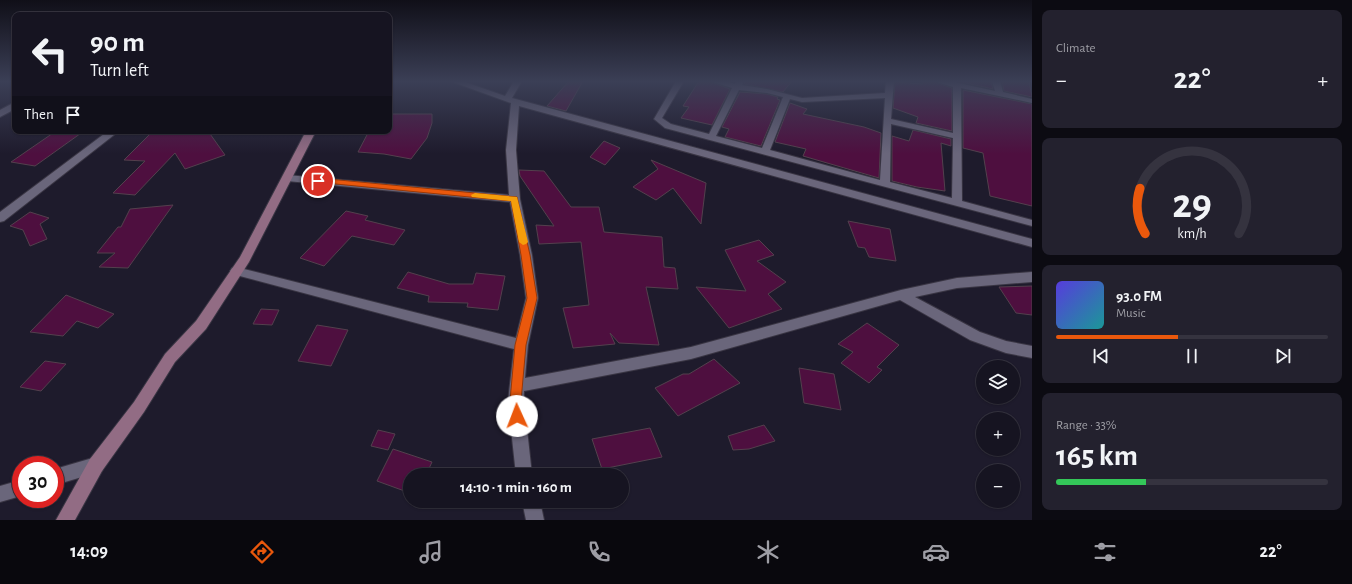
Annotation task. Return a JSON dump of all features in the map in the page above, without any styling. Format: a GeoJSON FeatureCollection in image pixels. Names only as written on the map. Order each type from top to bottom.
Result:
{"type":"FeatureCollection","features":[{"type":"Feature","properties":{"kind":"main road"},"geometry":{"type":"LineString","coordinates":[[65,520],[96,465],[139,408],[170,358],[200,324],[245,258],[309,134]]}},
{"type":"Feature","properties":{"kind":"street"},"geometry":{"type":"LineString","coordinates":[[512,105],[514,126],[511,150],[515,199],[526,255],[532,298],[521,345],[516,401],[523,468]]}},
{"type":"Feature","properties":{"kind":"street"},"geometry":{"type":"LineString","coordinates":[[527,105],[1032,243]]}},
{"type":"Feature","properties":{"kind":"street"},"geometry":{"type":"LineString","coordinates":[[0,114],[12,107]]}},
{"type":"Feature","properties":{"kind":"street"},"geometry":{"type":"LineString","coordinates":[[0,218],[110,134]]}},
{"type":"Feature","properties":{"kind":"street"},"geometry":{"type":"LineString","coordinates":[[287,178],[515,199]]}},
{"type":"Feature","properties":{"kind":"street"},"geometry":{"type":"LineString","coordinates":[[236,271],[521,345]]}},
{"type":"Feature","properties":{"kind":"street"},"geometry":{"type":"LineString","coordinates":[[518,386],[691,353],[900,295],[957,283],[1032,277]]}},
{"type":"Feature","properties":{"kind":"street"},"geometry":{"type":"LineString","coordinates":[[900,295],[975,336],[1006,347],[1032,352]]}},
{"type":"Feature","properties":{"kind":"street"},"geometry":{"type":"LineString","coordinates":[[64,474],[96,465]]}},
{"type":"Feature","properties":{"kind":"street"},"geometry":{"type":"LineString","coordinates":[[0,494],[12,491]]}},
{"type":"Feature","properties":{"kind":"street"},"geometry":{"type":"LineString","coordinates":[[532,508],[535,520]]}},
{"type":"Feature","properties":{"kind":"lane"},"geometry":{"type":"LineString","coordinates":[[666,105],[658,119],[668,126],[958,202],[1032,223]]}},
{"type":"Feature","properties":{"kind":"lane"},"geometry":{"type":"LineString","coordinates":[[711,138],[727,105]]}},
{"type":"Feature","properties":{"kind":"lane"},"geometry":{"type":"LineString","coordinates":[[765,151],[784,105]]}},
{"type":"Feature","properties":{"kind":"lane"},"geometry":{"type":"LineString","coordinates":[[885,184],[888,105]]}},
{"type":"Feature","properties":{"kind":"lane"},"geometry":{"type":"LineString","coordinates":[[957,105],[958,202]]}},
{"type":"Feature","properties":{"kind":"lane"},"geometry":{"type":"LineString","coordinates":[[887,120],[957,136]]}},
{"type":"Feature","properties":{"kind":"building"},"geometry":{"type":"Polygon","coordinates":[[[548,105],[569,105],[566,111],[548,105]]]}},
{"type":"Feature","properties":{"kind":"building"},"geometry":{"type":"Polygon","coordinates":[[[722,105],[712,125],[681,118],[689,107],[683,106],[722,105]]]}},
{"type":"Feature","properties":{"kind":"building"},"geometry":{"type":"Polygon","coordinates":[[[733,105],[778,105],[761,146],[725,137],[729,129],[722,127],[733,105]]]}},
{"type":"Feature","properties":{"kind":"building"},"geometry":{"type":"Polygon","coordinates":[[[789,105],[796,105],[807,109],[803,114],[864,127],[881,133],[879,178],[803,156],[806,149],[775,142],[789,105]]]}},
{"type":"Feature","properties":{"kind":"building"},"geometry":{"type":"Polygon","coordinates":[[[893,105],[952,105],[952,131],[916,123],[918,117],[893,108],[893,105]]]}},
{"type":"Feature","properties":{"kind":"building"},"geometry":{"type":"Polygon","coordinates":[[[963,105],[1032,105],[1032,206],[990,196],[983,153],[963,148],[963,105]]]}},
{"type":"Feature","properties":{"kind":"building"},"geometry":{"type":"Polygon","coordinates":[[[392,114],[432,114],[432,123],[427,138],[411,159],[384,154],[358,152],[367,134],[392,134],[392,114]]]}},
{"type":"Feature","properties":{"kind":"building"},"geometry":{"type":"Polygon","coordinates":[[[913,130],[951,139],[951,146],[941,143],[945,191],[917,187],[892,181],[892,136],[909,141],[913,130]]]}},
{"type":"Feature","properties":{"kind":"building"},"geometry":{"type":"Polygon","coordinates":[[[52,134],[80,134],[35,166],[11,162],[52,134]]]}},
{"type":"Feature","properties":{"kind":"building"},"geometry":{"type":"Polygon","coordinates":[[[150,134],[210,134],[225,155],[185,169],[175,153],[135,195],[113,193],[145,161],[124,160],[150,134]]]}},
{"type":"Feature","properties":{"kind":"building"},"geometry":{"type":"Polygon","coordinates":[[[604,141],[620,148],[605,165],[590,157],[604,141]]]}},
{"type":"Feature","properties":{"kind":"building"},"geometry":{"type":"Polygon","coordinates":[[[651,160],[706,183],[701,224],[673,188],[656,200],[633,187],[658,169],[651,160]]]}},
{"type":"Feature","properties":{"kind":"building"},"geometry":{"type":"Polygon","coordinates":[[[519,170],[544,171],[571,207],[599,207],[604,232],[662,237],[664,267],[675,268],[678,289],[646,287],[659,345],[619,343],[610,333],[615,344],[573,348],[563,308],[589,305],[581,242],[539,244],[536,225],[554,226],[520,176],[519,170]]]}},
{"type":"Feature","properties":{"kind":"building"},"geometry":{"type":"Polygon","coordinates":[[[173,205],[128,268],[99,267],[115,253],[97,253],[118,227],[121,227],[130,209],[173,205]]]}},
{"type":"Feature","properties":{"kind":"building"},"geometry":{"type":"Polygon","coordinates":[[[346,211],[368,216],[365,220],[405,230],[394,245],[352,236],[324,266],[300,258],[346,211]]]}},
{"type":"Feature","properties":{"kind":"building"},"geometry":{"type":"Polygon","coordinates":[[[30,212],[49,218],[40,224],[47,239],[30,246],[23,230],[10,226],[30,212]]]}},
{"type":"Feature","properties":{"kind":"building"},"geometry":{"type":"Polygon","coordinates":[[[848,221],[890,229],[896,261],[869,257],[865,248],[858,247],[848,221]]]}},
{"type":"Feature","properties":{"kind":"building"},"geometry":{"type":"Polygon","coordinates":[[[759,240],[774,255],[757,261],[786,282],[768,294],[782,309],[729,328],[696,287],[746,291],[725,250],[759,240]]]}},
{"type":"Feature","properties":{"kind":"building"},"geometry":{"type":"Polygon","coordinates":[[[408,272],[449,284],[473,284],[476,273],[505,276],[498,310],[467,307],[468,303],[428,302],[429,296],[397,288],[408,272]]]}},
{"type":"Feature","properties":{"kind":"building"},"geometry":{"type":"Polygon","coordinates":[[[1032,286],[1032,315],[1016,313],[999,287],[1032,286]]]}},
{"type":"Feature","properties":{"kind":"building"},"geometry":{"type":"Polygon","coordinates":[[[66,295],[114,314],[98,328],[77,321],[63,336],[30,332],[66,295]]]}},
{"type":"Feature","properties":{"kind":"building"},"geometry":{"type":"Polygon","coordinates":[[[261,309],[279,310],[272,325],[253,324],[261,309]]]}},
{"type":"Feature","properties":{"kind":"building"},"geometry":{"type":"Polygon","coordinates":[[[867,323],[899,345],[877,367],[882,370],[869,383],[841,363],[853,352],[838,344],[867,323]]]}},
{"type":"Feature","properties":{"kind":"building"},"geometry":{"type":"Polygon","coordinates":[[[317,325],[348,330],[331,366],[298,361],[317,325]]]}},
{"type":"Feature","properties":{"kind":"building"},"geometry":{"type":"Polygon","coordinates":[[[714,359],[740,383],[678,416],[655,388],[683,374],[689,374],[714,359]]]}},
{"type":"Feature","properties":{"kind":"building"},"geometry":{"type":"Polygon","coordinates":[[[45,361],[66,364],[41,391],[20,387],[45,361]]]}},
{"type":"Feature","properties":{"kind":"building"},"geometry":{"type":"Polygon","coordinates":[[[799,368],[834,374],[841,410],[804,403],[799,368]]]}},
{"type":"Feature","properties":{"kind":"building"},"geometry":{"type":"Polygon","coordinates":[[[764,425],[775,441],[749,449],[733,450],[728,436],[764,425]]]}},
{"type":"Feature","properties":{"kind":"building"},"geometry":{"type":"Polygon","coordinates":[[[650,428],[662,457],[602,468],[592,439],[650,428]]]}},
{"type":"Feature","properties":{"kind":"building"},"geometry":{"type":"Polygon","coordinates":[[[378,430],[395,434],[388,450],[371,446],[378,430]]]}},
{"type":"Feature","properties":{"kind":"building"},"geometry":{"type":"Polygon","coordinates":[[[393,449],[432,462],[429,468],[403,468],[403,490],[377,481],[393,449]]]}},
{"type":"Feature","properties":{"kind":"slow traffic"},"geometry":{"type":"LineString","coordinates":[[475,195],[515,199],[523,242]]}},
{"type":"Feature","properties":{"kind":"route"},"geometry":{"type":"LineString","coordinates":[[318,181],[515,199],[526,255],[532,298],[521,345],[516,401],[517,416]]}}]}
